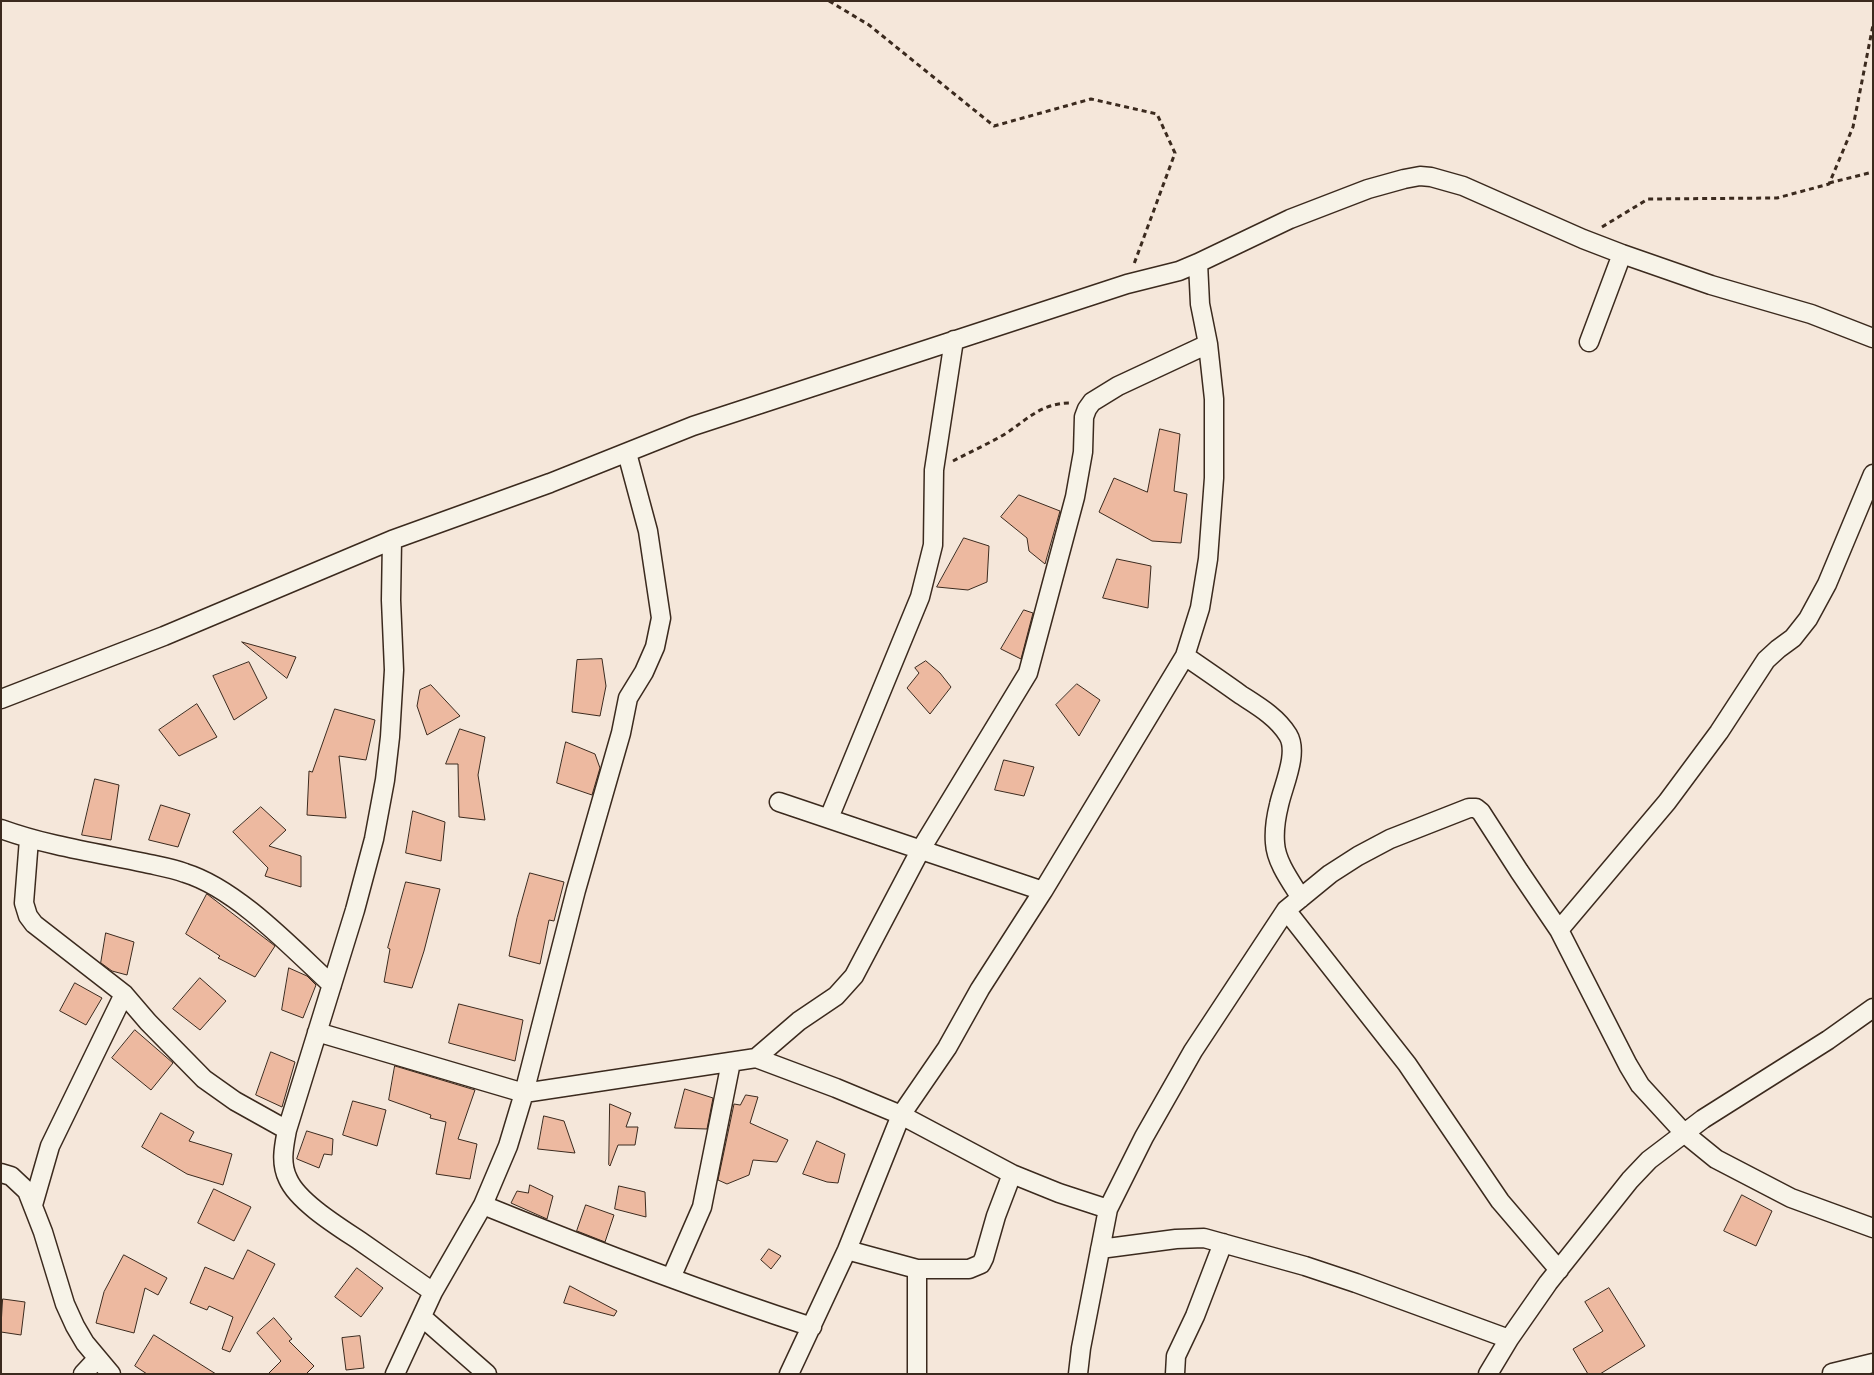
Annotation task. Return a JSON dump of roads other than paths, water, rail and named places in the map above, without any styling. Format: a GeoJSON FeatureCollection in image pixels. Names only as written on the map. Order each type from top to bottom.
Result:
{"type":"FeatureCollection","features":[{"type":"Feature","properties":{"kind":"street"},"geometry":{"type":"LineString","coordinates":[[1,699],[164,636],[392,540],[550,483],[693,426],[1127,284],[1179,271],[1290,219],[1368,189],[1420,176],[1443,179],[1463,186],[1583,239],[1622,254],[1711,285],[1811,314],[1873,338]]}},
{"type":"Feature","properties":{"kind":"street"},"geometry":{"type":"LineString","coordinates":[[1589,342],[1622,254]]}},
{"type":"Feature","properties":{"kind":"street"},"geometry":{"type":"LineString","coordinates":[[789,1374],[847,1250],[901,1115],[947,1048],[980,989],[1043,891],[1185,656],[1200,608],[1208,559],[1212,516],[1215,434],[1214,399],[1208,344],[1200,304],[1198,263]]}},
{"type":"Feature","properties":{"kind":"street"},"geometry":{"type":"LineString","coordinates":[[829,818],[920,597],[933,545],[934,470],[954,340]]}},
{"type":"Feature","properties":{"kind":"street"},"geometry":{"type":"LineString","coordinates":[[756,1058],[799,1021],[836,996],[854,976],[921,849],[1028,673],[1075,496],[1083,452],[1084,417],[1087,409],[1092,402],[1140,374],[1208,344]]}},
{"type":"Feature","properties":{"kind":"street"},"geometry":{"type":"LineString","coordinates":[[395,1374],[433,1292],[483,1205],[508,1146],[524,1094],[566,929],[621,733],[625,708],[628,698],[644,672],[661,627],[661,609],[648,531],[627,452]]}},
{"type":"Feature","properties":{"kind":"street"},"geometry":{"type":"LineString","coordinates":[[1560,930],[1667,802],[1719,732],[1766,660],[1793,638],[1808,619],[1827,584],[1873,474]]}},
{"type":"Feature","properties":{"kind":"street"},"geometry":{"type":"LineString","coordinates":[[392,540],[391,600],[394,670],[385,780],[374,839],[355,910],[287,1130],[283,1162],[287,1178],[294,1190],[323,1216],[433,1292]]}},
{"type":"Feature","properties":{"kind":"street"},"geometry":{"type":"LineString","coordinates":[[1185,656],[1270,715],[1291,740],[1292,748],[1289,771],[1278,805],[1275,845],[1283,867],[1301,898]]}},
{"type":"Feature","properties":{"kind":"street"},"geometry":{"type":"LineString","coordinates":[[779,802],[1043,891]]}},
{"type":"Feature","properties":{"kind":"street"},"geometry":{"type":"LineString","coordinates":[[1078,1374],[1081,1348],[1108,1209],[1148,1129],[1193,1051],[1286,910],[1330,874],[1358,856],[1390,839],[1472,807],[1481,812],[1518,871],[1560,930],[1636,1078],[1684,1133],[1716,1159],[1784,1194],[1873,1228]]}},
{"type":"Feature","properties":{"kind":"street"},"geometry":{"type":"LineString","coordinates":[[1,829],[29,839],[175,870],[199,878],[232,897],[271,929],[332,985]]}},
{"type":"Feature","properties":{"kind":"street"},"geometry":{"type":"LineString","coordinates":[[29,839],[24,903],[28,916],[34,924],[124,994],[148,1022],[204,1079],[235,1102],[287,1130]]}},
{"type":"Feature","properties":{"kind":"street"},"geometry":{"type":"LineString","coordinates":[[1286,910],[1407,1064],[1500,1201],[1559,1270]]}},
{"type":"Feature","properties":{"kind":"street"},"geometry":{"type":"LineString","coordinates":[[33,1205],[50,1146],[124,994]]}},
{"type":"Feature","properties":{"kind":"street"},"geometry":{"type":"LineString","coordinates":[[1488,1374],[1509,1339],[1559,1270],[1630,1180],[1649,1160],[1703,1119],[1828,1040],[1873,1008]]}},
{"type":"Feature","properties":{"kind":"street"},"geometry":{"type":"LineString","coordinates":[[317,1032],[524,1094],[756,1058],[901,1115],[1012,1174],[1059,1193],[1108,1209]]}},
{"type":"Feature","properties":{"kind":"street"},"geometry":{"type":"LineString","coordinates":[[672,1278],[702,1207],[731,1062]]}},
{"type":"Feature","properties":{"kind":"street"},"geometry":{"type":"LineString","coordinates":[[1,1173],[18,1180],[27,1191],[65,1304],[75,1326],[97,1359],[111,1374]]}},
{"type":"Feature","properties":{"kind":"street"},"geometry":{"type":"LineString","coordinates":[[847,1250],[917,1269],[968,1269],[981,1264],[1012,1174]]}},
{"type":"Feature","properties":{"kind":"street"},"geometry":{"type":"LineString","coordinates":[[483,1205],[672,1278],[746,1305],[812,1326]]}},
{"type":"Feature","properties":{"kind":"street"},"geometry":{"type":"LineString","coordinates":[[1100,1249],[1204,1238],[1305,1266],[1509,1339]]}},
{"type":"Feature","properties":{"kind":"street"},"geometry":{"type":"LineString","coordinates":[[1175,1374],[1176,1356],[1195,1316],[1223,1243]]}},
{"type":"Feature","properties":{"kind":"street"},"geometry":{"type":"LineString","coordinates":[[917,1269],[917,1374]]}},
{"type":"Feature","properties":{"kind":"street"},"geometry":{"type":"LineString","coordinates":[[422,1317],[487,1374]]}},
{"type":"Feature","properties":{"kind":"street"},"geometry":{"type":"LineString","coordinates":[[83,1374],[97,1359]]}},
{"type":"Feature","properties":{"kind":"street"},"geometry":{"type":"LineString","coordinates":[[1832,1372],[1873,1363]]}}]}
